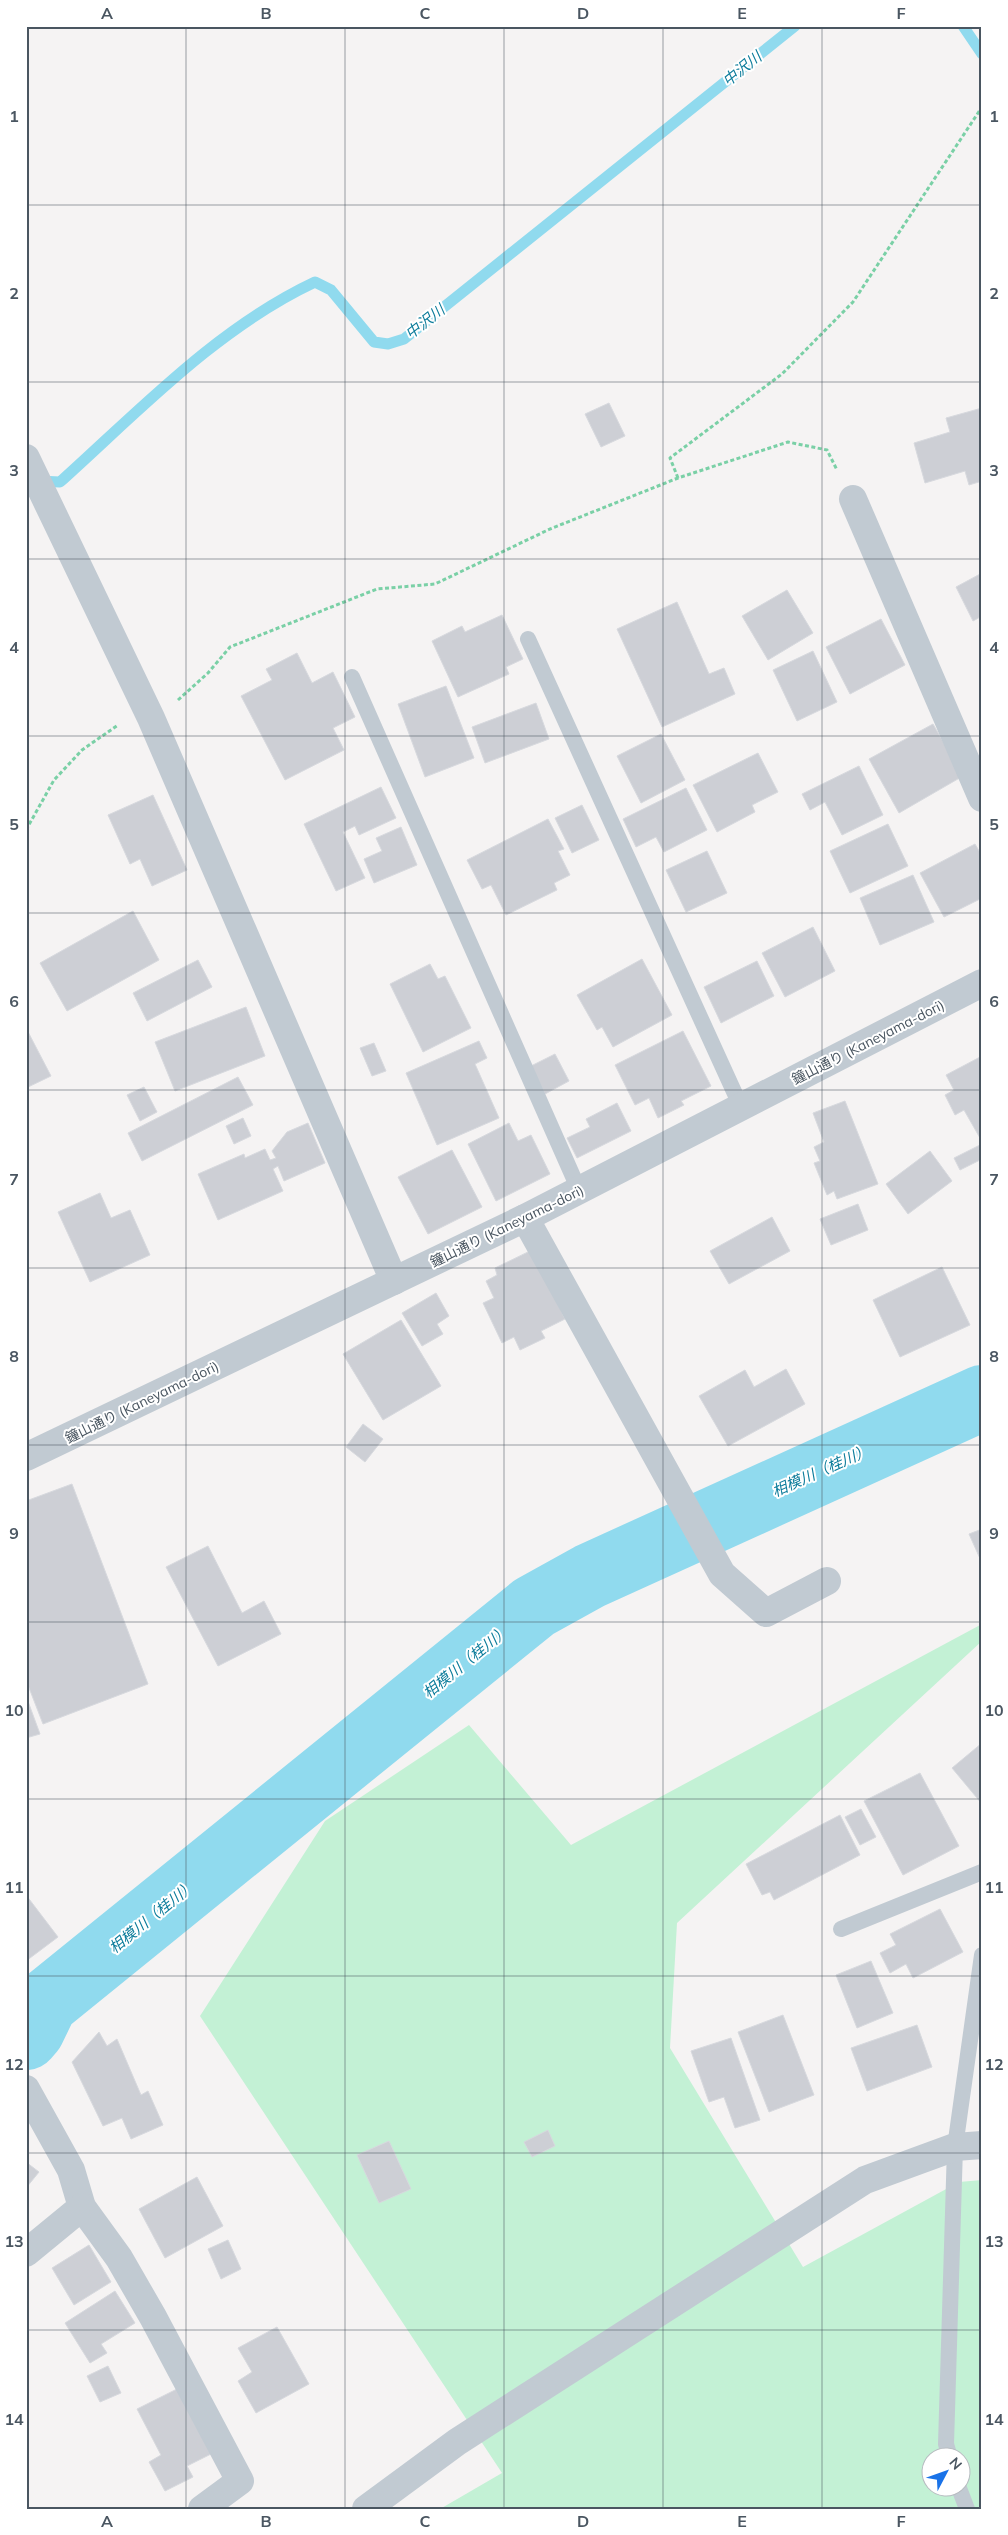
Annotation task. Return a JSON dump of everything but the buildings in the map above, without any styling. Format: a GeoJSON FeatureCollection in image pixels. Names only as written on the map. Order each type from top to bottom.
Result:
{"type":"FeatureCollection","features":[{"type":"Feature","properties":{"kind":"street"},"geometry":{"type":"LineString","coordinates":[[26,458],[148,712],[394,1281]]}},
{"type":"Feature","properties":{"kind":"street"},"geometry":{"type":"LineString","coordinates":[[853,499],[982,798]]}},
{"type":"Feature","properties":{"kind":"street","name":"鐘山通り (Kaneyama-dori)"},"geometry":{"type":"LineString","coordinates":[[26,1458],[525,1218],[982,983]]}},
{"type":"Feature","properties":{"kind":"street"},"geometry":{"type":"LineString","coordinates":[[525,1218],[670,1484],[722,1574],[766,1613],[827,1581]]}},
{"type":"Feature","properties":{"kind":"street"},"geometry":{"type":"LineString","coordinates":[[26,2088],[71,2170],[82,2207],[119,2258],[153,2317],[240,2481],[202,2509]]}},
{"type":"Feature","properties":{"kind":"street"},"geometry":{"type":"LineString","coordinates":[[366,2509],[457,2442],[865,2180],[968,2146]]}},
{"type":"Feature","properties":{"kind":"street"},"geometry":{"type":"LineString","coordinates":[[26,2253],[82,2207]]}},
{"type":"Feature","properties":{"kind":"lane"},"geometry":{"type":"LineString","coordinates":[[528,639],[741,1107]]}},
{"type":"Feature","properties":{"kind":"lane"},"geometry":{"type":"LineString","coordinates":[[352,677],[579,1190]]}},
{"type":"Feature","properties":{"kind":"lane"},"geometry":{"type":"LineString","coordinates":[[840,1929],[982,1872]]}},
{"type":"Feature","properties":{"kind":"lane"},"geometry":{"type":"LineString","coordinates":[[947,2448],[982,1955]]}},
{"type":"Feature","properties":{"kind":"path"},"geometry":{"type":"LineString","coordinates":[[678,478],[670,458],[782,374],[853,302],[982,107]]}},
{"type":"Feature","properties":{"kind":"path"},"geometry":{"type":"LineString","coordinates":[[26,830],[54,780],[82,750],[148,712],[177,701],[208,673],[230,647],[377,589],[435,584],[550,529],[678,478],[788,442],[827,450],[853,499]]}},
{"type":"Feature","properties":{"kind":"green space"},"geometry":{"type":"Polygon","coordinates":[[[982,1624],[982,1641],[677,1923],[670,2048],[803,2267],[959,2182],[982,2180],[982,2509],[440,2509],[502,2473],[200,2016],[325,1821],[469,1725],[571,1845],[982,1624]]]}},
{"type":"Feature","properties":{"kind":"waterway","name":"中沢川"},"geometry":{"type":"LineString","coordinates":[[38,481],[60,482],[180,373],[212,347],[279,301],[315,282],[331,290],[374,342],[388,344],[404,339],[795,26]]}},
{"type":"Feature","properties":{"kind":"waterway","name":"中沢川"},"geometry":{"type":"LineString","coordinates":[[963,26],[982,54]]}},
{"type":"Feature","properties":{"kind":"waterway","name":"相模川（桂川）"},"geometry":{"type":"LineString","coordinates":[[26,2037],[32,2030],[45,2003],[534,1607],[590,1576],[982,1398]]}}]}
